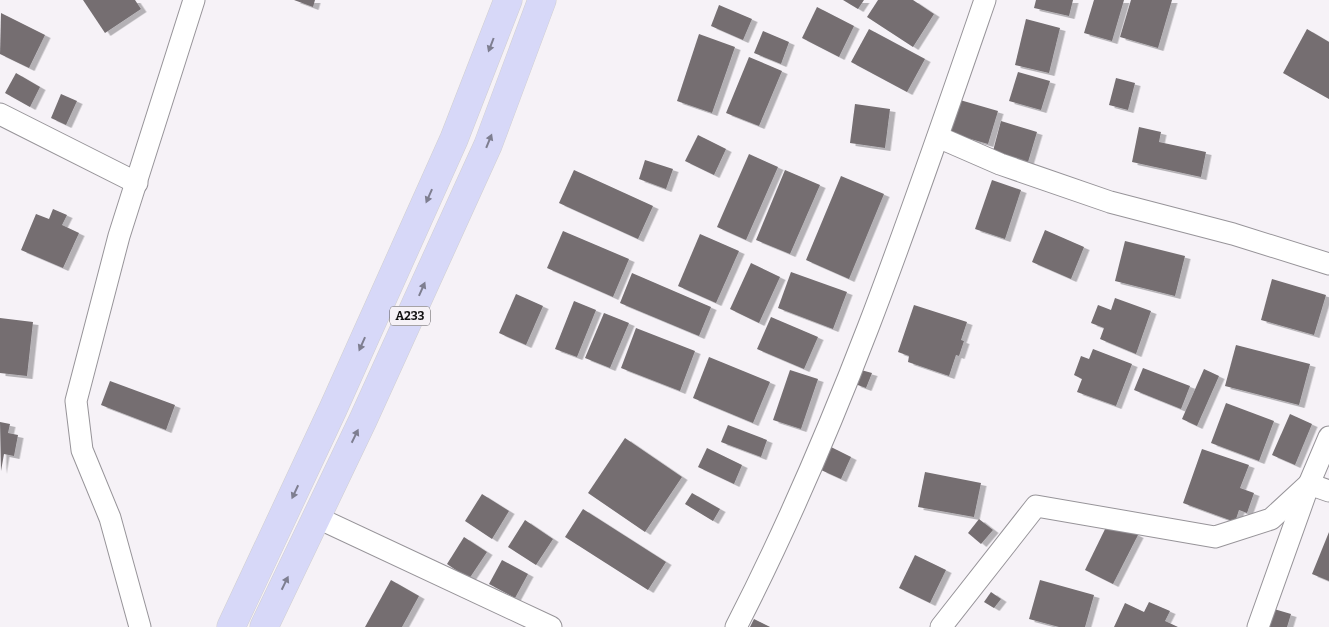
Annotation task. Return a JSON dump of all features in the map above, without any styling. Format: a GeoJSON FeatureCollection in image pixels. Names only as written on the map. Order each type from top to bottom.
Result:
{"type":"FeatureCollection","features":[{"type":"Feature","properties":{"kind":"highway","name":"A233"},"geometry":{"type":"LineString","coordinates":[[231,627],[333,409],[454,139],[508,0]]}},
{"type":"Feature","properties":{"kind":"highway","name":"A233"},"geometry":{"type":"LineString","coordinates":[[264,627],[488,145],[542,0]]}},
{"type":"Feature","properties":{"kind":"street"},"geometry":{"type":"LineString","coordinates":[[140,627],[110,518],[82,450],[76,401],[119,236],[194,0]]}},
{"type":"Feature","properties":{"kind":"street"},"geometry":{"type":"LineString","coordinates":[[736,627],[754,592],[835,410],[938,137],[985,0]]}},
{"type":"Feature","properties":{"kind":"street"},"geometry":{"type":"LineString","coordinates":[[0,114],[137,183]]}},
{"type":"Feature","properties":{"kind":"street"},"geometry":{"type":"LineString","coordinates":[[938,137],[1000,164],[1110,202],[1233,234],[1329,264]]}},
{"type":"Feature","properties":{"kind":"street"},"geometry":{"type":"LineString","coordinates":[[1258,627],[1309,484],[1329,437]]}},
{"type":"Feature","properties":{"kind":"street"},"geometry":{"type":"LineString","coordinates":[[1309,484],[1329,491]]}},
{"type":"Feature","properties":{"kind":"street"},"geometry":{"type":"LineString","coordinates":[[941,627],[1036,506],[1215,537],[1270,519],[1309,484]]}},
{"type":"Feature","properties":{"kind":"street"},"geometry":{"type":"LineString","coordinates":[[316,517],[551,627]]}},
{"type":"Feature","properties":{"kind":"building"},"geometry":{"type":"Polygon","coordinates":[[[83,0],[135,0],[141,9],[105,33],[83,0]]]}},
{"type":"Feature","properties":{"kind":"building"},"geometry":{"type":"Polygon","coordinates":[[[294,0],[315,0],[313,7],[294,0]]]}},
{"type":"Feature","properties":{"kind":"building"},"geometry":{"type":"Polygon","coordinates":[[[843,0],[864,0],[858,9],[843,0]]]}},
{"type":"Feature","properties":{"kind":"building"},"geometry":{"type":"Polygon","coordinates":[[[878,0],[913,0],[934,14],[913,47],[867,17],[878,0]]]}},
{"type":"Feature","properties":{"kind":"building"},"geometry":{"type":"Polygon","coordinates":[[[1036,0],[1073,0],[1069,16],[1034,8],[1036,0]]]}},
{"type":"Feature","properties":{"kind":"building"},"geometry":{"type":"Polygon","coordinates":[[[1094,0],[1124,0],[1112,41],[1084,33],[1094,0]]]}},
{"type":"Feature","properties":{"kind":"building"},"geometry":{"type":"Polygon","coordinates":[[[1131,0],[1172,0],[1158,48],[1120,37],[1131,0]]]}},
{"type":"Feature","properties":{"kind":"building"},"geometry":{"type":"Polygon","coordinates":[[[719,5],[752,19],[743,40],[711,26],[719,5]]]}},
{"type":"Feature","properties":{"kind":"building"},"geometry":{"type":"Polygon","coordinates":[[[817,7],[854,26],[839,57],[802,38],[817,7]]]}},
{"type":"Feature","properties":{"kind":"building"},"geometry":{"type":"Polygon","coordinates":[[[1,13],[45,35],[29,68],[0,54],[1,13]]]}},
{"type":"Feature","properties":{"kind":"building"},"geometry":{"type":"Polygon","coordinates":[[[1026,19],[1060,28],[1049,73],[1015,65],[1026,19]]]}},
{"type":"Feature","properties":{"kind":"building"},"geometry":{"type":"Polygon","coordinates":[[[869,29],[925,59],[907,92],[851,62],[869,29]]]}},
{"type":"Feature","properties":{"kind":"building"},"geometry":{"type":"Polygon","coordinates":[[[1307,29],[1329,42],[1329,99],[1283,73],[1307,29]]]}},
{"type":"Feature","properties":{"kind":"building"},"geometry":{"type":"Polygon","coordinates":[[[763,31],[789,42],[781,64],[754,53],[763,31]]]}},
{"type":"Feature","properties":{"kind":"building"},"geometry":{"type":"Polygon","coordinates":[[[699,34],[735,47],[712,113],[677,101],[699,34]]]}},
{"type":"Feature","properties":{"kind":"building"},"geometry":{"type":"Polygon","coordinates":[[[749,57],[782,71],[759,126],[726,113],[749,57]]]}},
{"type":"Feature","properties":{"kind":"building"},"geometry":{"type":"Polygon","coordinates":[[[1018,72],[1050,81],[1041,110],[1009,101],[1018,72]]]}},
{"type":"Feature","properties":{"kind":"building"},"geometry":{"type":"Polygon","coordinates":[[[16,73],[40,87],[30,107],[5,93],[16,73]]]}},
{"type":"Feature","properties":{"kind":"building"},"geometry":{"type":"Polygon","coordinates":[[[1116,78],[1135,83],[1128,110],[1109,105],[1116,78]]]}},
{"type":"Feature","properties":{"kind":"building"},"geometry":{"type":"Polygon","coordinates":[[[61,94],[77,101],[66,125],[51,118],[61,94]]]}},
{"type":"Feature","properties":{"kind":"building"},"geometry":{"type":"Polygon","coordinates":[[[960,100],[998,111],[988,144],[950,133],[960,100]]]}},
{"type":"Feature","properties":{"kind":"building"},"geometry":{"type":"Polygon","coordinates":[[[855,104],[890,109],[885,148],[850,143],[855,104]]]}},
{"type":"Feature","properties":{"kind":"building"},"geometry":{"type":"Polygon","coordinates":[[[1001,121],[1037,132],[1028,162],[993,151],[1001,121]]]}},
{"type":"Feature","properties":{"kind":"building"},"geometry":{"type":"Polygon","coordinates":[[[1139,127],[1161,132],[1159,142],[1206,152],[1201,177],[1132,162],[1139,127]]]}},
{"type":"Feature","properties":{"kind":"building"},"geometry":{"type":"Polygon","coordinates":[[[698,135],[726,149],[714,175],[685,161],[698,135]]]}},
{"type":"Feature","properties":{"kind":"building"},"geometry":{"type":"Polygon","coordinates":[[[749,154],[778,167],[746,240],[717,227],[749,154]]]}},
{"type":"Feature","properties":{"kind":"building"},"geometry":{"type":"Polygon","coordinates":[[[645,160],[673,169],[666,189],[639,179],[645,160]]]}},
{"type":"Feature","properties":{"kind":"building"},"geometry":{"type":"Polygon","coordinates":[[[574,170],[653,206],[638,239],[559,203],[574,170]]]}},
{"type":"Feature","properties":{"kind":"building"},"geometry":{"type":"Polygon","coordinates":[[[785,170],[820,185],[790,254],[756,240],[785,170]]]}},
{"type":"Feature","properties":{"kind":"building"},"geometry":{"type":"Polygon","coordinates":[[[841,176],[884,194],[849,279],[806,260],[841,176]]]}},
{"type":"Feature","properties":{"kind":"building"},"geometry":{"type":"Polygon","coordinates":[[[992,180],[1021,190],[1005,239],[975,229],[992,180]]]}},
{"type":"Feature","properties":{"kind":"building"},"geometry":{"type":"Polygon","coordinates":[[[53,209],[67,215],[62,225],[79,233],[63,268],[21,250],[36,214],[49,219],[53,209]]]}},
{"type":"Feature","properties":{"kind":"building"},"geometry":{"type":"Polygon","coordinates":[[[1045,230],[1084,247],[1071,279],[1032,262],[1045,230]]]}},
{"type":"Feature","properties":{"kind":"building"},"geometry":{"type":"Polygon","coordinates":[[[563,231],[629,259],[613,297],[547,268],[563,231]]]}},
{"type":"Feature","properties":{"kind":"building"},"geometry":{"type":"Polygon","coordinates":[[[700,234],[739,251],[716,303],[678,286],[700,234]]]}},
{"type":"Feature","properties":{"kind":"building"},"geometry":{"type":"Polygon","coordinates":[[[1125,241],[1185,256],[1175,296],[1115,281],[1125,241]]]}},
{"type":"Feature","properties":{"kind":"building"},"geometry":{"type":"Polygon","coordinates":[[[751,263],[780,277],[759,323],[730,309],[751,263]]]}},
{"type":"Feature","properties":{"kind":"building"},"geometry":{"type":"Polygon","coordinates":[[[791,272],[847,292],[833,329],[778,308],[791,272]]]}},
{"type":"Feature","properties":{"kind":"building"},"geometry":{"type":"Polygon","coordinates":[[[632,273],[711,307],[699,336],[620,303],[632,273]]]}},
{"type":"Feature","properties":{"kind":"building"},"geometry":{"type":"Polygon","coordinates":[[[1272,279],[1326,295],[1314,335],[1261,320],[1272,279]]]}},
{"type":"Feature","properties":{"kind":"building"},"geometry":{"type":"Polygon","coordinates":[[[516,294],[543,306],[526,345],[499,333],[516,294]]]}},
{"type":"Feature","properties":{"kind":"building"},"geometry":{"type":"Polygon","coordinates":[[[1115,298],[1151,311],[1136,354],[1100,339],[1104,328],[1091,323],[1098,305],[1111,310],[1115,298]]]}},
{"type":"Feature","properties":{"kind":"building"},"geometry":{"type":"Polygon","coordinates":[[[574,301],[596,310],[577,357],[555,349],[574,301]]]}},
{"type":"Feature","properties":{"kind":"building"},"geometry":{"type":"Polygon","coordinates":[[[914,305],[967,322],[961,340],[964,341],[959,356],[956,355],[949,376],[908,362],[909,356],[898,352],[914,305]]]}},
{"type":"Feature","properties":{"kind":"building"},"geometry":{"type":"Polygon","coordinates":[[[604,313],[629,323],[610,368],[585,358],[604,313]]]}},
{"type":"Feature","properties":{"kind":"building"},"geometry":{"type":"Polygon","coordinates":[[[771,317],[818,337],[804,369],[757,349],[771,317]]]}},
{"type":"Feature","properties":{"kind":"building"},"geometry":{"type":"Polygon","coordinates":[[[0,318],[33,322],[27,376],[0,373],[0,318]]]}},
{"type":"Feature","properties":{"kind":"building"},"geometry":{"type":"Polygon","coordinates":[[[636,328],[695,351],[680,391],[621,368],[636,328]]]}},
{"type":"Feature","properties":{"kind":"building"},"geometry":{"type":"Polygon","coordinates":[[[1236,345],[1310,364],[1299,405],[1225,386],[1236,345]]]}},
{"type":"Feature","properties":{"kind":"building"},"geometry":{"type":"Polygon","coordinates":[[[1093,349],[1132,364],[1116,406],[1077,392],[1082,379],[1074,375],[1081,356],[1089,359],[1093,349]]]}},
{"type":"Feature","properties":{"kind":"building"},"geometry":{"type":"Polygon","coordinates":[[[709,357],[770,382],[753,423],[693,398],[709,357]]]}},
{"type":"Feature","properties":{"kind":"building"},"geometry":{"type":"Polygon","coordinates":[[[1143,368],[1190,386],[1181,409],[1134,390],[1143,368]]]}},
{"type":"Feature","properties":{"kind":"building"},"geometry":{"type":"Polygon","coordinates":[[[1204,369],[1219,376],[1197,426],[1182,419],[1204,369]]]}},
{"type":"Feature","properties":{"kind":"building"},"geometry":{"type":"Polygon","coordinates":[[[790,370],[818,379],[801,429],[773,420],[790,370]]]}},
{"type":"Feature","properties":{"kind":"building"},"geometry":{"type":"Polygon","coordinates":[[[861,370],[872,373],[866,388],[855,384],[861,370]]]}},
{"type":"Feature","properties":{"kind":"building"},"geometry":{"type":"Polygon","coordinates":[[[110,381],[175,405],[166,430],[101,405],[110,381]]]}},
{"type":"Feature","properties":{"kind":"building"},"geometry":{"type":"Polygon","coordinates":[[[1226,403],[1274,421],[1259,461],[1211,443],[1226,403]]]}},
{"type":"Feature","properties":{"kind":"building"},"geometry":{"type":"Polygon","coordinates":[[[1290,414],[1312,424],[1295,465],[1272,455],[1290,414]]]}},
{"type":"Feature","properties":{"kind":"building"},"geometry":{"type":"Polygon","coordinates":[[[0,422],[10,424],[8,433],[18,435],[14,456],[4,454],[1,471],[0,422]]]}},
{"type":"Feature","properties":{"kind":"building"},"geometry":{"type":"Polygon","coordinates":[[[728,425],[767,440],[761,457],[721,442],[728,425]]]}},
{"type":"Feature","properties":{"kind":"building"},"geometry":{"type":"Polygon","coordinates":[[[625,438],[682,477],[645,532],[588,493],[625,438]]]}},
{"type":"Feature","properties":{"kind":"building"},"geometry":{"type":"Polygon","coordinates":[[[831,447],[851,457],[841,479],[821,470],[831,447]]]}},
{"type":"Feature","properties":{"kind":"building"},"geometry":{"type":"Polygon","coordinates":[[[707,448],[742,465],[734,484],[698,467],[707,448]]]}},
{"type":"Feature","properties":{"kind":"building"},"geometry":{"type":"Polygon","coordinates":[[[1202,449],[1249,465],[1240,488],[1254,493],[1247,513],[1239,510],[1235,522],[1183,503],[1202,449]]]}},
{"type":"Feature","properties":{"kind":"building"},"geometry":{"type":"Polygon","coordinates":[[[925,472],[981,483],[974,517],[918,507],[925,472]]]}},
{"type":"Feature","properties":{"kind":"building"},"geometry":{"type":"Polygon","coordinates":[[[692,493],[720,509],[713,521],[685,504],[692,493]]]}},
{"type":"Feature","properties":{"kind":"building"},"geometry":{"type":"Polygon","coordinates":[[[482,494],[509,511],[492,539],[465,521],[482,494]]]}},
{"type":"Feature","properties":{"kind":"building"},"geometry":{"type":"Polygon","coordinates":[[[583,509],[666,562],[648,590],[565,537],[583,509]]]}},
{"type":"Feature","properties":{"kind":"building"},"geometry":{"type":"Polygon","coordinates":[[[979,519],[993,530],[981,544],[968,533],[979,519]]]}},
{"type":"Feature","properties":{"kind":"building"},"geometry":{"type":"Polygon","coordinates":[[[525,520],[553,539],[536,565],[508,547],[525,520]]]}},
{"type":"Feature","properties":{"kind":"building"},"geometry":{"type":"Polygon","coordinates":[[[1109,521],[1138,535],[1113,584],[1085,570],[1109,521]]]}},
{"type":"Feature","properties":{"kind":"building"},"geometry":{"type":"Polygon","coordinates":[[[1329,532],[1329,581],[1312,574],[1329,532]]]}},
{"type":"Feature","properties":{"kind":"building"},"geometry":{"type":"Polygon","coordinates":[[[464,537],[487,552],[469,579],[447,564],[464,537]]]}},
{"type":"Feature","properties":{"kind":"building"},"geometry":{"type":"Polygon","coordinates":[[[915,555],[946,570],[930,603],[899,588],[915,555]]]}},
{"type":"Feature","properties":{"kind":"building"},"geometry":{"type":"Polygon","coordinates":[[[502,560],[528,574],[515,598],[489,584],[502,560]]]}},
{"type":"Feature","properties":{"kind":"building"},"geometry":{"type":"Polygon","coordinates":[[[391,580],[419,596],[402,627],[365,627],[391,580]]]}},
{"type":"Feature","properties":{"kind":"building"},"geometry":{"type":"Polygon","coordinates":[[[1040,580],[1094,595],[1085,627],[1059,627],[1029,619],[1040,580]]]}},
{"type":"Feature","properties":{"kind":"building"},"geometry":{"type":"Polygon","coordinates":[[[991,592],[1001,599],[994,608],[984,602],[991,592]]]}},
{"type":"Feature","properties":{"kind":"building"},"geometry":{"type":"Polygon","coordinates":[[[1149,602],[1170,611],[1165,621],[1178,627],[1114,627],[1125,603],[1144,612],[1149,602]]]}},
{"type":"Feature","properties":{"kind":"building"},"geometry":{"type":"Polygon","coordinates":[[[1274,609],[1291,614],[1287,627],[1269,627],[1274,609]]]}},
{"type":"Feature","properties":{"kind":"building"},"geometry":{"type":"Polygon","coordinates":[[[754,619],[770,627],[750,627],[754,619]]]}}]}
